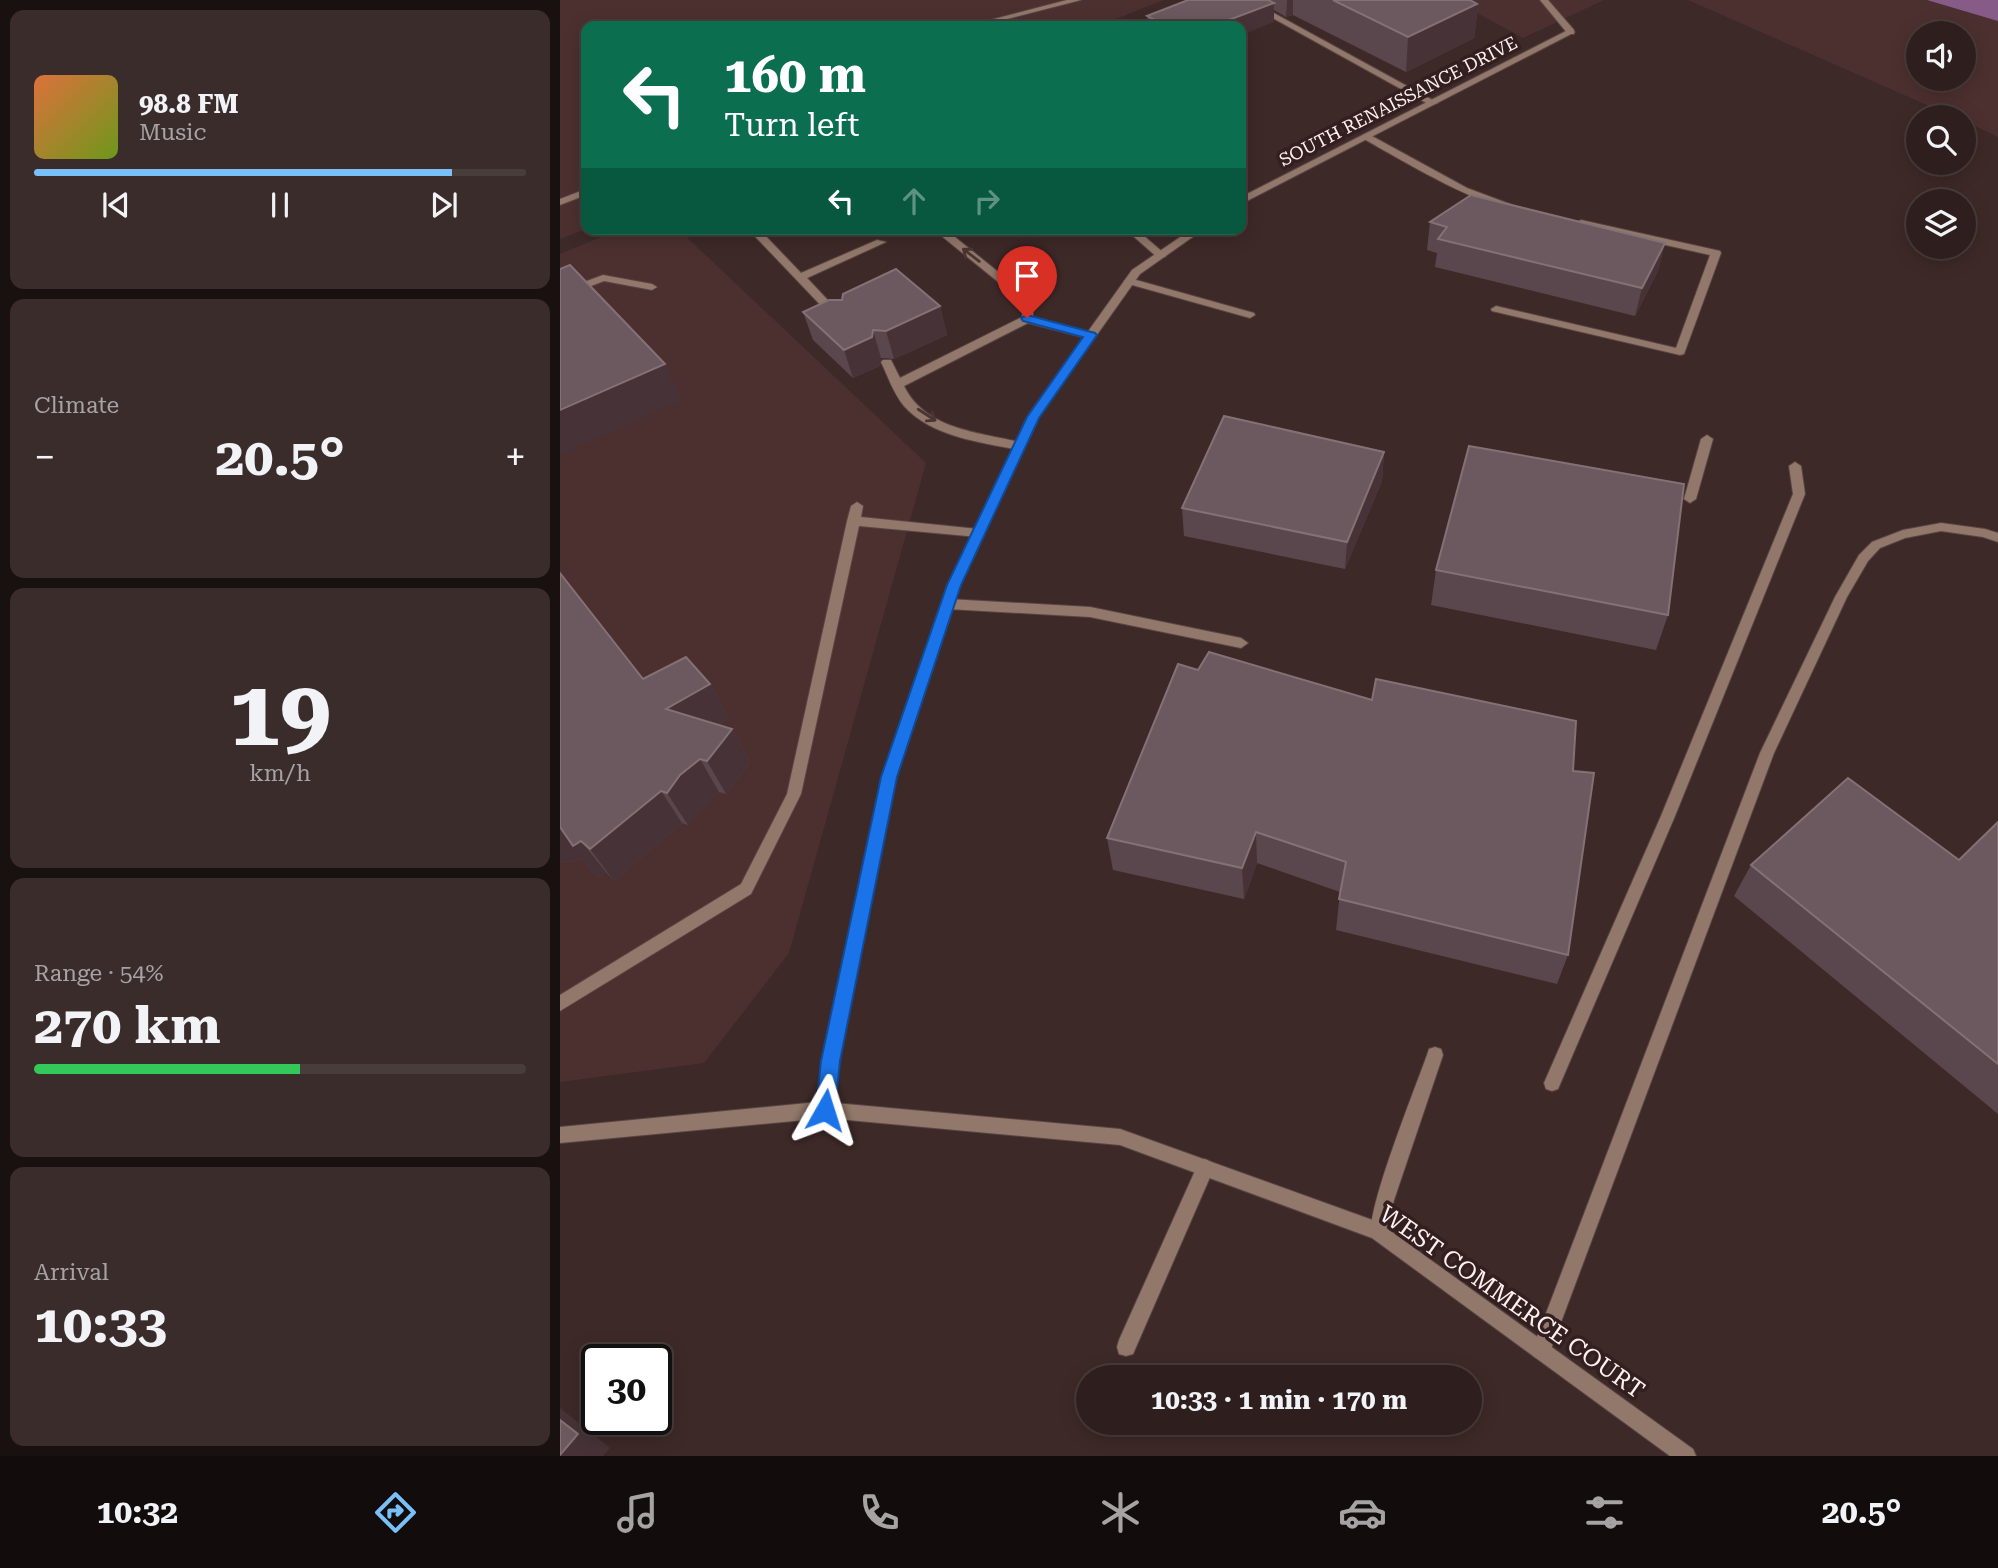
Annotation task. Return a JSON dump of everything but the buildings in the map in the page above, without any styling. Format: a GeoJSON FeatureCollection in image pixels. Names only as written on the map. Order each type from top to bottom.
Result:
{"type":"FeatureCollection","features":[{"type":"Feature","properties":{"kind":"street"},"geometry":{"type":"LineString","coordinates":[[991,21],[1077,0]]}},
{"type":"Feature","properties":{"kind":"street"},"geometry":{"type":"LineString","coordinates":[[1244,0],[1433,103]]}},
{"type":"Feature","properties":{"kind":"street","name":"SOUTH RENAISSANCE DRIVE"},"geometry":{"type":"LineString","coordinates":[[1246,198],[1571,32],[1544,0]]}},
{"type":"Feature","properties":{"kind":"street"},"geometry":{"type":"LineString","coordinates":[[1367,137],[1464,190],[1524,210]]}},
{"type":"Feature","properties":{"kind":"street"},"geometry":{"type":"LineString","coordinates":[[560,202],[581,194]]}},
{"type":"Feature","properties":{"kind":"street"},"geometry":{"type":"LineString","coordinates":[[1496,309],[1681,352],[1716,253],[1566,219]]}},
{"type":"Feature","properties":{"kind":"street"},"geometry":{"type":"LineString","coordinates":[[759,235],[845,325]]}},
{"type":"Feature","properties":{"kind":"street"},"geometry":{"type":"LineString","coordinates":[[945,235],[1029,302],[1027,318]]}},
{"type":"Feature","properties":{"kind":"street"},"geometry":{"type":"LineString","coordinates":[[1137,235],[1161,255]]}},
{"type":"Feature","properties":{"kind":"street"},"geometry":{"type":"LineString","coordinates":[[825,1110],[830,1061],[889,777],[948,604],[1033,417],[1136,272],[1190,235]]}},
{"type":"Feature","properties":{"kind":"street"},"geometry":{"type":"LineString","coordinates":[[799,278],[881,242]]}},
{"type":"Feature","properties":{"kind":"street"},"geometry":{"type":"LineString","coordinates":[[560,295],[603,278],[652,287]]}},
{"type":"Feature","properties":{"kind":"street"},"geometry":{"type":"LineString","coordinates":[[1129,281],[1250,314]]}},
{"type":"Feature","properties":{"kind":"street"},"geometry":{"type":"LineString","coordinates":[[898,384],[1027,318],[1090,335]]}},
{"type":"Feature","properties":{"kind":"street"},"geometry":{"type":"LineString","coordinates":[[887,362],[907,401],[924,415],[952,430],[1019,446]]}},
{"type":"Feature","properties":{"kind":"street"},"geometry":{"type":"LineString","coordinates":[[1690,499],[1707,439]]}},
{"type":"Feature","properties":{"kind":"street"},"geometry":{"type":"LineString","coordinates":[[1552,1083],[1668,816],[1799,494],[1795,466]]}},
{"type":"Feature","properties":{"kind":"street"},"geometry":{"type":"LineString","coordinates":[[560,1004],[746,888],[794,794],[857,506]]}},
{"type":"Feature","properties":{"kind":"street"},"geometry":{"type":"LineString","coordinates":[[853,521],[978,533]]}},
{"type":"Feature","properties":{"kind":"street"},"geometry":{"type":"LineString","coordinates":[[1541,1350],[1767,753],[1841,597],[1863,558],[1876,545],[1903,534],[1941,527],[1984,533],[1998,538]]}},
{"type":"Feature","properties":{"kind":"street"},"geometry":{"type":"LineString","coordinates":[[948,604],[1090,612],[1241,643]]}},
{"type":"Feature","properties":{"kind":"street"},"geometry":{"type":"LineString","coordinates":[[1378,1231],[1385,1200],[1435,1055]]}},
{"type":"Feature","properties":{"kind":"street","name":"WEST COMMERCE COURT"},"geometry":{"type":"LineString","coordinates":[[560,1135],[825,1110],[1120,1138],[1378,1231],[1686,1456]]}},
{"type":"Feature","properties":{"kind":"street"},"geometry":{"type":"LineString","coordinates":[[1126,1347],[1205,1168]]}},
{"type":"Feature","properties":{"kind":"shaded area"},"geometry":{"type":"Polygon","coordinates":[[[560,0],[1164,0],[1111,21],[581,21],[581,231],[560,239],[560,0]]]}},
{"type":"Feature","properties":{"kind":"shaded area"},"geometry":{"type":"Polygon","coordinates":[[[1453,0],[1604,0],[1523,38],[1453,0]]]}},
{"type":"Feature","properties":{"kind":"shaded area"},"geometry":{"type":"Polygon","coordinates":[[[1688,0],[1998,0],[1998,137],[1976,127],[1976,105],[1927,105],[1688,0]]]}},
{"type":"Feature","properties":{"kind":"shaded area"},"geometry":{"type":"Polygon","coordinates":[[[1927,0],[1998,0],[1998,21],[1927,0]]]}},
{"type":"Feature","properties":{"kind":"shaded area"},"geometry":{"type":"Polygon","coordinates":[[[606,235],[684,235],[926,463],[789,953],[704,1063],[560,1082],[560,254],[606,235]]]}},
{"type":"Feature","properties":{"kind":"route"},"geometry":{"type":"LineString","coordinates":[[825,1110],[830,1061],[889,777],[954,585],[1033,417],[1090,335],[1027,318]]}}]}
